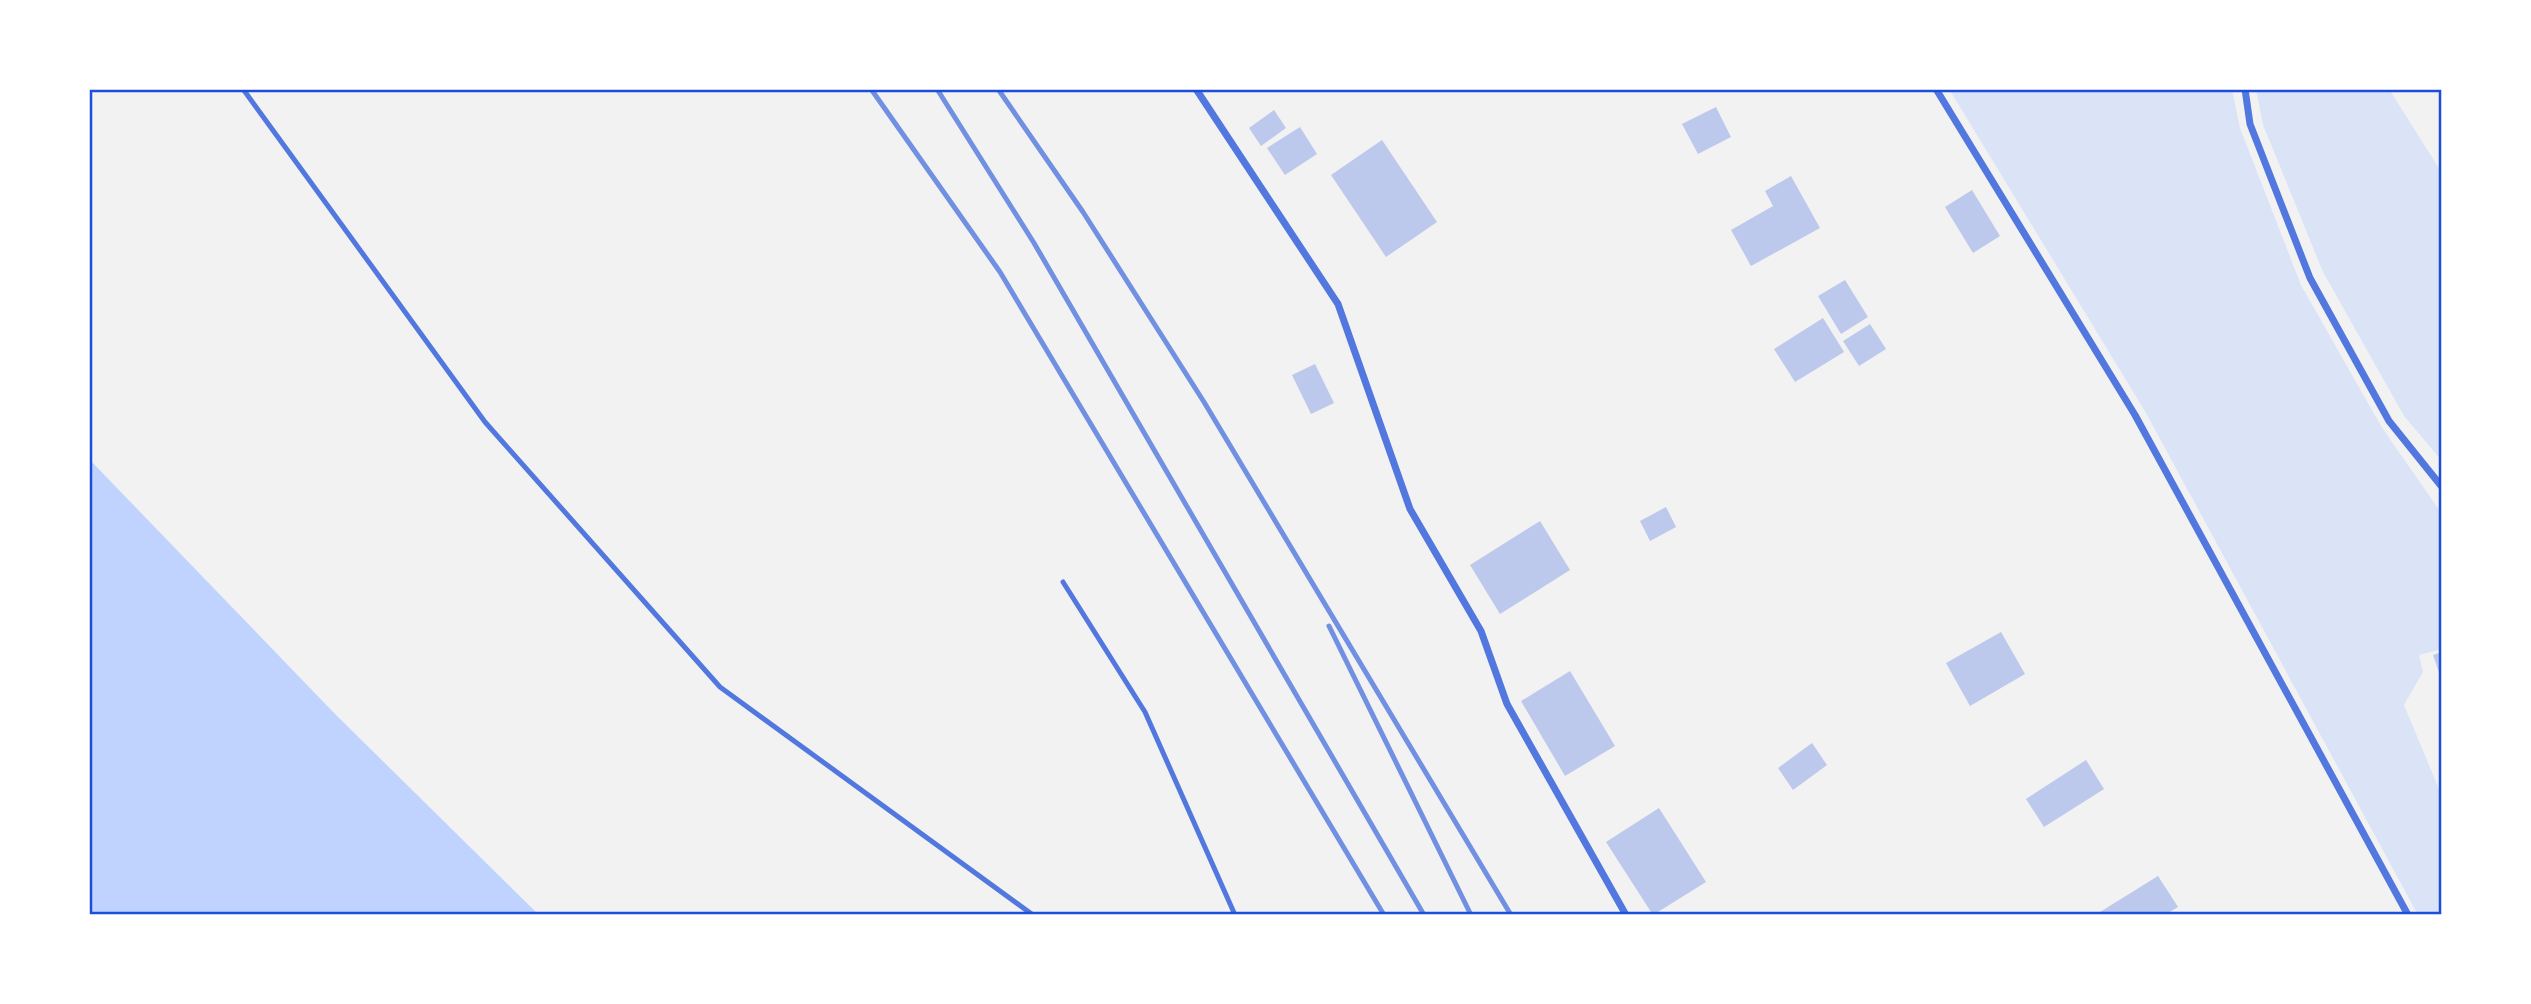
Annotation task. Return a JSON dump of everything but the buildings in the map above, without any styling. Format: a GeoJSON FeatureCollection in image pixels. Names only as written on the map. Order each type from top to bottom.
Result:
{"type":"FeatureCollection","features":[{"type":"Feature","properties":{"kind":"street"},"geometry":{"type":"LineString","coordinates":[[1196,89],[1338,303],[1410,509],[1480,631],[1507,704],[1626,915]]}},
{"type":"Feature","properties":{"kind":"street"},"geometry":{"type":"LineString","coordinates":[[1936,89],[2135,415],[2408,915]]}},
{"type":"Feature","properties":{"kind":"street"},"geometry":{"type":"LineString","coordinates":[[2245,89],[2250,124],[2310,278],[2389,421],[2442,486]]}},
{"type":"Feature","properties":{"kind":"lane"},"geometry":{"type":"LineString","coordinates":[[243,89],[485,422],[720,687],[1033,915]]}},
{"type":"Feature","properties":{"kind":"lane"},"geometry":{"type":"LineString","coordinates":[[1063,582],[1145,712],[1235,915]]}},
{"type":"Feature","properties":{"kind":"shaded area"},"geometry":{"type":"Polygon","coordinates":[[[1949,89],[2232,89],[2240,128],[2301,285],[2381,426],[2442,514],[2442,649],[2419,655],[2423,672],[2404,705],[2439,789],[2442,790],[2442,915],[2418,915],[2146,413],[1949,89]]]}},
{"type":"Feature","properties":{"kind":"shaded area"},"geometry":{"type":"Polygon","coordinates":[[[2256,89],[2389,89],[2442,173],[2442,461],[2404,416],[2323,272],[2263,125],[2256,89]]]}},
{"type":"Feature","properties":{"kind":"water"},"geometry":{"type":"Polygon","coordinates":[[[89,459],[336,715],[539,915],[89,915],[89,459]]]}},
{"type":"Feature","properties":{"kind":"railway"},"geometry":{"type":"LineString","coordinates":[[871,89],[1000,272],[1384,915]]}},
{"type":"Feature","properties":{"kind":"railway"},"geometry":{"type":"LineString","coordinates":[[937,89],[1034,243],[1424,915]]}},
{"type":"Feature","properties":{"kind":"railway"},"geometry":{"type":"LineString","coordinates":[[998,89],[1083,212],[1204,402],[1511,915]]}},
{"type":"Feature","properties":{"kind":"railway"},"geometry":{"type":"LineString","coordinates":[[1329,626],[1471,915]]}}]}
